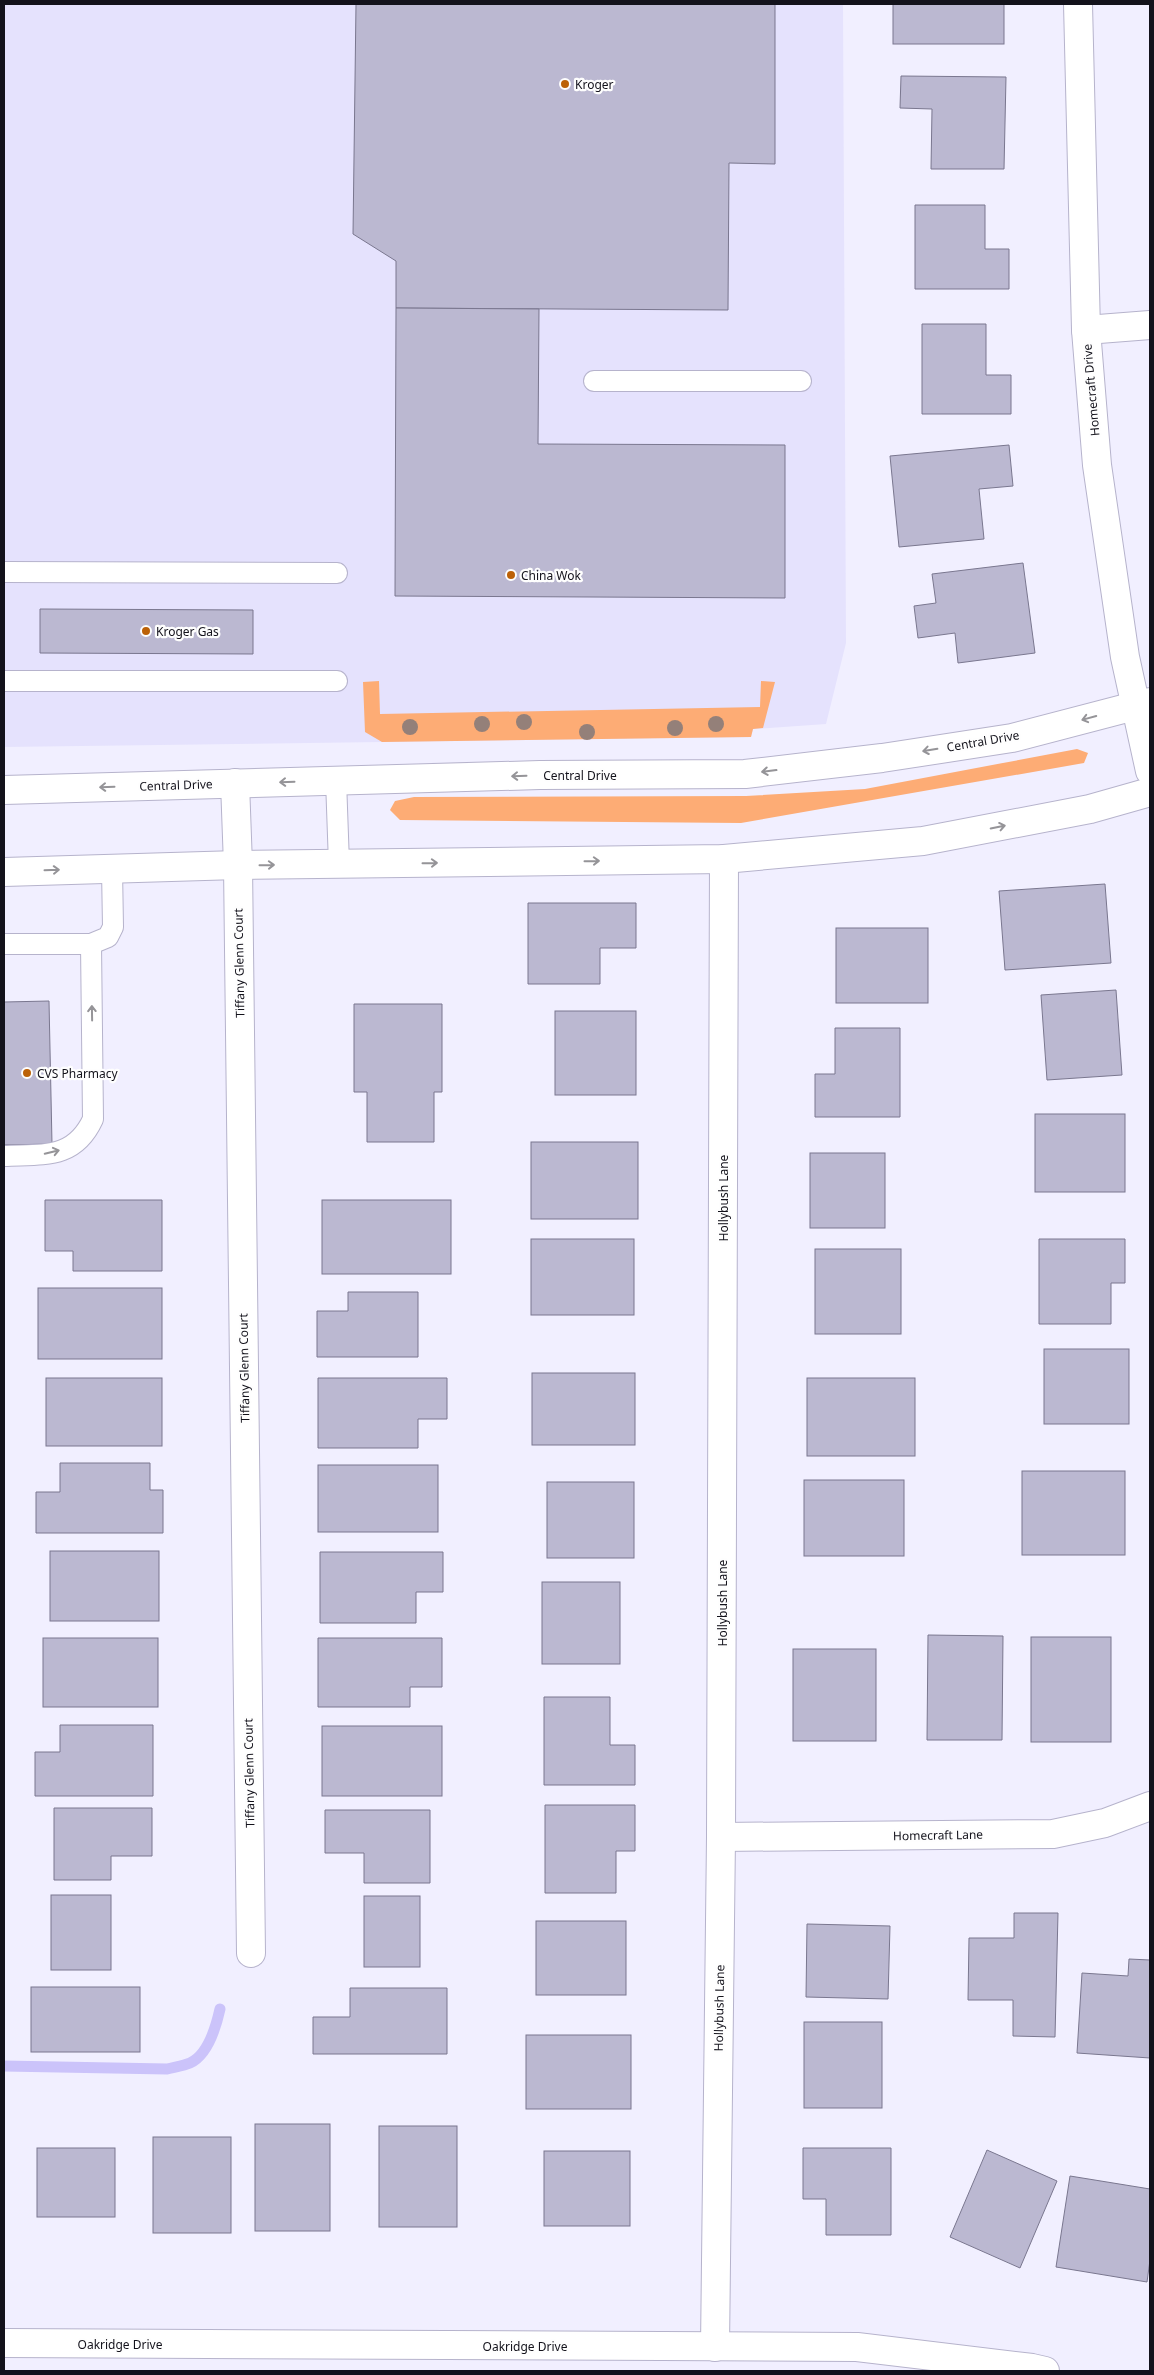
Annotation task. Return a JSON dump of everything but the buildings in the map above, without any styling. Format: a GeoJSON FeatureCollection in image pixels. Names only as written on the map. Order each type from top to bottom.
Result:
{"type":"FeatureCollection","features":[{"type":"Feature","properties":{"kind":"street","name":"Homecraft Drive"},"geometry":{"type":"LineString","coordinates":[[1078,4],[1086,330],[1097,465],[1125,658],[1143,703],[1150,771]]}},
{"type":"Feature","properties":{"kind":"street"},"geometry":{"type":"LineString","coordinates":[[1086,330],[1150,325]]}},
{"type":"Feature","properties":{"kind":"street","name":"Central Drive"},"geometry":{"type":"LineString","coordinates":[[4,790],[540,775],[745,774],[882,758],[1012,738],[1143,703]]}},
{"type":"Feature","properties":{"kind":"street","name":"Tiffany Glenn Court"},"geometry":{"type":"LineString","coordinates":[[235,783],[238,865],[251,1954]]}},
{"type":"Feature","properties":{"kind":"street"},"geometry":{"type":"LineString","coordinates":[[4,872],[238,865],[724,859],[923,841],[1090,810],[1150,792]]}},
{"type":"Feature","properties":{"kind":"street","name":"Hollybush Lane"},"geometry":{"type":"LineString","coordinates":[[715,2347],[721,1837],[724,859]]}},
{"type":"Feature","properties":{"kind":"street","name":"Homecraft Lane"},"geometry":{"type":"LineString","coordinates":[[721,1837],[1053,1834],[1105,1824],[1150,1806]]}},
{"type":"Feature","properties":{"kind":"street","name":"Oakridge Drive"},"geometry":{"type":"LineString","coordinates":[[4,2343],[857,2347],[1045,2371]]}},
{"type":"Feature","properties":{"kind":"lane"},"geometry":{"type":"LineString","coordinates":[[594,381],[801,381]]}},
{"type":"Feature","properties":{"kind":"lane"},"geometry":{"type":"LineString","coordinates":[[4,572],[337,573]]}},
{"type":"Feature","properties":{"kind":"lane"},"geometry":{"type":"LineString","coordinates":[[4,681],[337,681]]}},
{"type":"Feature","properties":{"kind":"lane"},"geometry":{"type":"LineString","coordinates":[[336,780],[339,864]]}},
{"type":"Feature","properties":{"kind":"lane"},"geometry":{"type":"LineString","coordinates":[[4,944],[90,944],[108,937],[113,926],[112,868]]}},
{"type":"Feature","properties":{"kind":"lane"},"geometry":{"type":"LineString","coordinates":[[4,1156],[45,1154],[72,1147],[87,1133],[93,1119],[90,944]]}},
{"type":"Feature","properties":{"kind":"shaded area"},"geometry":{"type":"Polygon","coordinates":[[[4,4],[843,4],[846,643],[826,724],[753,729],[751,737],[4,747],[4,4]]]}},
{"type":"Feature","properties":{"kind":"shaded area"},"geometry":{"type":"Polygon","coordinates":[[[379,681],[380,714],[760,707],[761,681],[775,682],[763,728],[753,729],[751,737],[382,742],[365,732],[363,682],[379,681]]]}},
{"type":"Feature","properties":{"kind":"shaded area"},"geometry":{"type":"Polygon","coordinates":[[[1077,749],[1088,753],[1084,763],[741,823],[400,820],[390,810],[395,801],[414,797],[746,796],[865,789],[1077,749]]]}},
{"type":"Feature","properties":{"kind":"waterway"},"geometry":{"type":"LineString","coordinates":[[4,2066],[167,2069],[184,2065],[202,2054],[210,2040],[220,2009]]}},
{"type":"Feature","properties":{"kind":"place","name":"Kroger"},"geometry":{"type":"Point","coordinates":[565,84]}},
{"type":"Feature","properties":{"kind":"place","name":"China Wok"},"geometry":{"type":"Point","coordinates":[511,575]}},
{"type":"Feature","properties":{"kind":"place","name":"Kroger Gas"},"geometry":{"type":"Point","coordinates":[146,631]}},
{"type":"Feature","properties":{"kind":"place","name":"CVS Pharmacy"},"geometry":{"type":"Point","coordinates":[27,1073]}}]}
